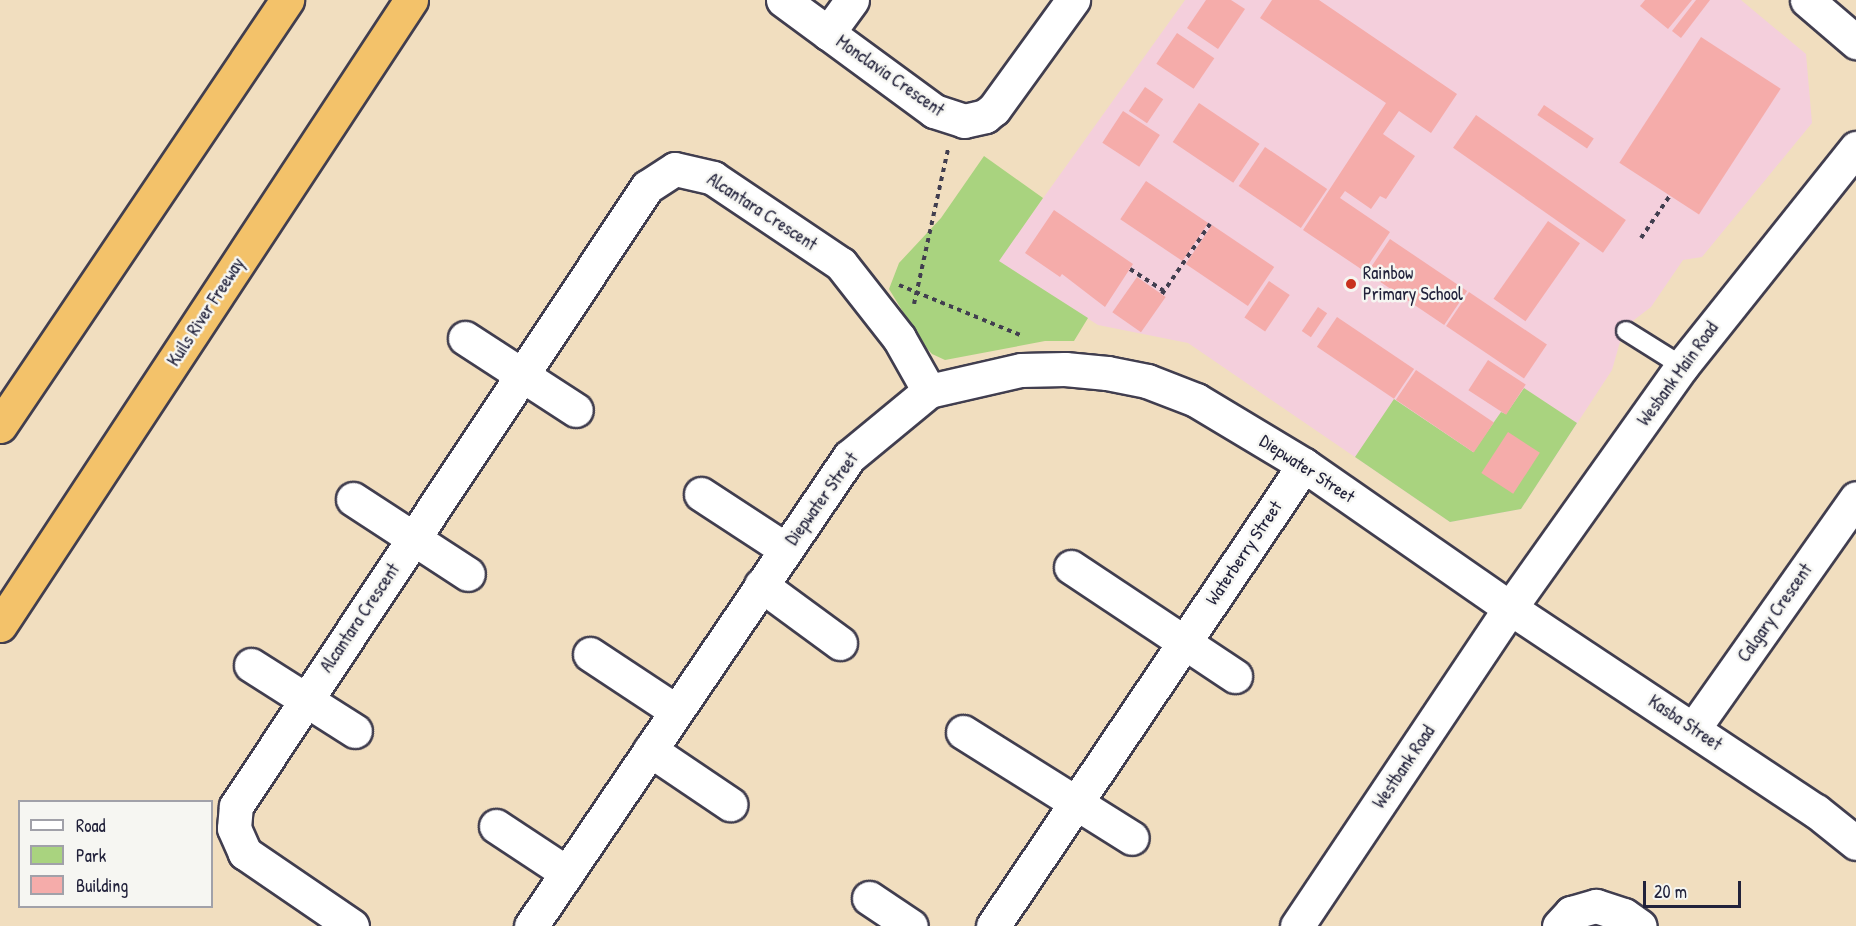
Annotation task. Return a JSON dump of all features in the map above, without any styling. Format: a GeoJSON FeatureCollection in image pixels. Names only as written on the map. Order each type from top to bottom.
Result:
{"type":"FeatureCollection","features":[{"type":"Feature","properties":{"kind":"highway"},"geometry":{"type":"LineString","coordinates":[[0,426],[287,0]]}},
{"type":"Feature","properties":{"kind":"highway","name":"Kuils River Freeway"},"geometry":{"type":"LineString","coordinates":[[0,625],[411,0]]}},
{"type":"Feature","properties":{"kind":"street","name":"Monclavia Crescent"},"geometry":{"type":"LineString","coordinates":[[783,0],[934,111],[954,119],[985,116],[994,109],[1073,0]]}},
{"type":"Feature","properties":{"kind":"street","name":"Monclavia Crescent"},"geometry":{"type":"LineString","coordinates":[[828,33],[852,0]]}},
{"type":"Feature","properties":{"kind":"street"},"geometry":{"type":"LineString","coordinates":[[1807,0],[1856,42]]}},
{"type":"Feature","properties":{"kind":"street","name":"Wesbank Main Road"},"geometry":{"type":"LineString","coordinates":[[1510,608],[1682,366],[1856,147]]}},
{"type":"Feature","properties":{"kind":"street","name":"Alcantara Crescent"},"geometry":{"type":"LineString","coordinates":[[352,926],[315,916],[254,861],[238,841],[234,828],[241,796],[647,187],[675,170],[694,171],[713,178],[841,264],[863,287],[899,338],[929,391]]}},
{"type":"Feature","properties":{"kind":"street"},"geometry":{"type":"LineString","coordinates":[[465,338],[576,410]]}},
{"type":"Feature","properties":{"kind":"street","name":"Diepwater Street"},"geometry":{"type":"LineString","coordinates":[[531,926],[760,585],[849,457],[929,391],[1021,370],[1065,369],[1147,381],[1176,391],[1304,465],[1510,608]]}},
{"type":"Feature","properties":{"kind":"street","name":"Waterberry Street"},"geometry":{"type":"LineString","coordinates":[[993,926],[1304,465]]}},
{"type":"Feature","properties":{"kind":"street"},"geometry":{"type":"LineString","coordinates":[[701,494],[785,549]]}},
{"type":"Feature","properties":{"kind":"street","name":"Calgary Crescent"},"geometry":{"type":"LineString","coordinates":[[1694,728],[1856,498]]}},
{"type":"Feature","properties":{"kind":"street"},"geometry":{"type":"LineString","coordinates":[[353,499],[468,574]]}},
{"type":"Feature","properties":{"kind":"street"},"geometry":{"type":"LineString","coordinates":[[1071,567],[1235,676]]}},
{"type":"Feature","properties":{"kind":"street"},"geometry":{"type":"LineString","coordinates":[[760,585],[840,643]]}},
{"type":"Feature","properties":{"kind":"street","name":"Kasba Street"},"geometry":{"type":"LineString","coordinates":[[1510,608],[1694,728],[1856,843]]}},
{"type":"Feature","properties":{"kind":"street","name":"Westbank Road"},"geometry":{"type":"LineString","coordinates":[[1297,926],[1510,608]]}},
{"type":"Feature","properties":{"kind":"street"},"geometry":{"type":"LineString","coordinates":[[590,654],[676,711]]}},
{"type":"Feature","properties":{"kind":"street"},"geometry":{"type":"LineString","coordinates":[[251,665],[355,731]]}},
{"type":"Feature","properties":{"kind":"street"},"geometry":{"type":"LineString","coordinates":[[963,732],[1132,838]]}},
{"type":"Feature","properties":{"kind":"street"},"geometry":{"type":"LineString","coordinates":[[650,750],[730,804]]}},
{"type":"Feature","properties":{"kind":"street"},"geometry":{"type":"LineString","coordinates":[[496,826],[567,873]]}},
{"type":"Feature","properties":{"kind":"street"},"geometry":{"type":"LineString","coordinates":[[869,898],[911,926]]}},
{"type":"Feature","properties":{"kind":"street"},"geometry":{"type":"LineString","coordinates":[[1559,926],[1571,913],[1596,906],[1624,915],[1640,926]]}},
{"type":"Feature","properties":{"kind":"lane"},"geometry":{"type":"LineString","coordinates":[[1626,331],[1682,366]]}},
{"type":"Feature","properties":{"kind":"path"},"geometry":{"type":"LineString","coordinates":[[899,338],[919,292],[954,119]]}},
{"type":"Feature","properties":{"kind":"path"},"geometry":{"type":"LineString","coordinates":[[1641,238],[1669,196]]}},
{"type":"Feature","properties":{"kind":"path"},"geometry":{"type":"LineString","coordinates":[[1130,269],[1163,293],[1209,224]]}},
{"type":"Feature","properties":{"kind":"path"},"geometry":{"type":"LineString","coordinates":[[863,287],[881,278],[919,292],[1044,344],[1065,369]]}},
{"type":"Feature","properties":{"kind":"shaded area","name":"Rainbow Primary School"},"geometry":{"type":"Polygon","coordinates":[[[1185,0],[1741,0],[1806,54],[1812,123],[1702,257],[1683,260],[1651,307],[1634,320],[1620,342],[1612,370],[1521,509],[1450,522],[1188,343],[1098,325],[998,261],[1185,0]]]}},
{"type":"Feature","properties":{"kind":"green space"},"geometry":{"type":"Polygon","coordinates":[[[984,156],[1043,198],[999,261],[1088,318],[1074,341],[1045,341],[945,360],[932,354],[922,343],[889,289],[899,263],[941,218],[984,156]]]}},
{"type":"Feature","properties":{"kind":"green space"},"geometry":{"type":"Polygon","coordinates":[[[1524,388],[1577,423],[1521,509],[1450,522],[1355,457],[1394,399],[1473,452],[1501,412],[1506,414],[1524,388]]]}},
{"type":"Feature","properties":{"kind":"building"},"geometry":{"type":"Polygon","coordinates":[[[1206,0],[1231,0],[1245,9],[1218,49],[1187,28],[1206,0]]]}},
{"type":"Feature","properties":{"kind":"building"},"geometry":{"type":"Polygon","coordinates":[[[1272,0],[1319,0],[1457,94],[1431,133],[1399,111],[1383,134],[1415,156],[1386,199],[1380,196],[1371,209],[1345,191],[1340,198],[1390,232],[1364,271],[1303,230],[1386,103],[1260,18],[1272,0]]]}},
{"type":"Feature","properties":{"kind":"building"},"geometry":{"type":"Polygon","coordinates":[[[1645,0],[1692,0],[1668,29],[1640,6],[1645,0]]]}},
{"type":"Feature","properties":{"kind":"building"},"geometry":{"type":"Polygon","coordinates":[[[1696,0],[1710,0],[1681,38],[1672,31],[1696,0]]]}},
{"type":"Feature","properties":{"kind":"building"},"geometry":{"type":"Polygon","coordinates":[[[1177,33],[1214,58],[1194,89],[1156,64],[1177,33]]]}},
{"type":"Feature","properties":{"kind":"building"},"geometry":{"type":"Polygon","coordinates":[[[1701,37],[1781,89],[1699,215],[1619,163],[1701,37]]]}},
{"type":"Feature","properties":{"kind":"building"},"geometry":{"type":"Polygon","coordinates":[[[1145,87],[1163,99],[1147,123],[1129,111],[1145,87]]]}},
{"type":"Feature","properties":{"kind":"building"},"geometry":{"type":"Polygon","coordinates":[[[1199,103],[1260,144],[1233,183],[1173,142],[1199,103]]]}},
{"type":"Feature","properties":{"kind":"building"},"geometry":{"type":"Polygon","coordinates":[[[1544,105],[1594,139],[1587,149],[1537,115],[1544,105]]]}},
{"type":"Feature","properties":{"kind":"building"},"geometry":{"type":"Polygon","coordinates":[[[1123,111],[1160,135],[1139,167],[1102,143],[1123,111]]]}},
{"type":"Feature","properties":{"kind":"building"},"geometry":{"type":"Polygon","coordinates":[[[1476,115],[1626,220],[1603,253],[1453,148],[1476,115]]]}},
{"type":"Feature","properties":{"kind":"building"},"geometry":{"type":"Polygon","coordinates":[[[1265,147],[1327,189],[1301,228],[1239,186],[1265,147]]]}},
{"type":"Feature","properties":{"kind":"building"},"geometry":{"type":"Polygon","coordinates":[[[1146,181],[1208,223],[1182,261],[1120,219],[1146,181]]]}},
{"type":"Feature","properties":{"kind":"building"},"geometry":{"type":"Polygon","coordinates":[[[1054,210],[1133,264],[1105,307],[1062,274],[1060,277],[1025,253],[1054,210]]]}},
{"type":"Feature","properties":{"kind":"building"},"geometry":{"type":"Polygon","coordinates":[[[1548,221],[1580,243],[1525,321],[1494,299],[1548,221]]]}},
{"type":"Feature","properties":{"kind":"building"},"geometry":{"type":"Polygon","coordinates":[[[1212,225],[1274,267],[1248,306],[1186,264],[1212,225]]]}},
{"type":"Feature","properties":{"kind":"building"},"geometry":{"type":"Polygon","coordinates":[[[1390,239],[1467,291],[1444,325],[1367,273],[1390,239]]]}},
{"type":"Feature","properties":{"kind":"building"},"geometry":{"type":"Polygon","coordinates":[[[1137,277],[1166,297],[1141,332],[1112,312],[1137,277]]]}},
{"type":"Feature","properties":{"kind":"building"},"geometry":{"type":"Polygon","coordinates":[[[1269,281],[1290,295],[1265,331],[1244,317],[1269,281]]]}},
{"type":"Feature","properties":{"kind":"building"},"geometry":{"type":"Polygon","coordinates":[[[1469,292],[1547,345],[1524,379],[1446,326],[1469,292]]]}},
{"type":"Feature","properties":{"kind":"building"},"geometry":{"type":"Polygon","coordinates":[[[1318,307],[1327,313],[1311,337],[1302,331],[1318,307]]]}},
{"type":"Feature","properties":{"kind":"building"},"geometry":{"type":"Polygon","coordinates":[[[1337,317],[1414,369],[1394,399],[1317,347],[1337,317]]]}},
{"type":"Feature","properties":{"kind":"building"},"geometry":{"type":"Polygon","coordinates":[[[1488,360],[1526,385],[1506,415],[1468,390],[1488,360]]]}},
{"type":"Feature","properties":{"kind":"building"},"geometry":{"type":"Polygon","coordinates":[[[1416,370],[1494,423],[1474,452],[1396,400],[1416,370]]]}},
{"type":"Feature","properties":{"kind":"building"},"geometry":{"type":"Polygon","coordinates":[[[1508,432],[1540,453],[1513,494],[1481,473],[1508,432]]]}},
{"type":"Feature","properties":{"kind":"place","name":"Rainbow Primary School"},"geometry":{"type":"Point","coordinates":[1351,284]}}]}
